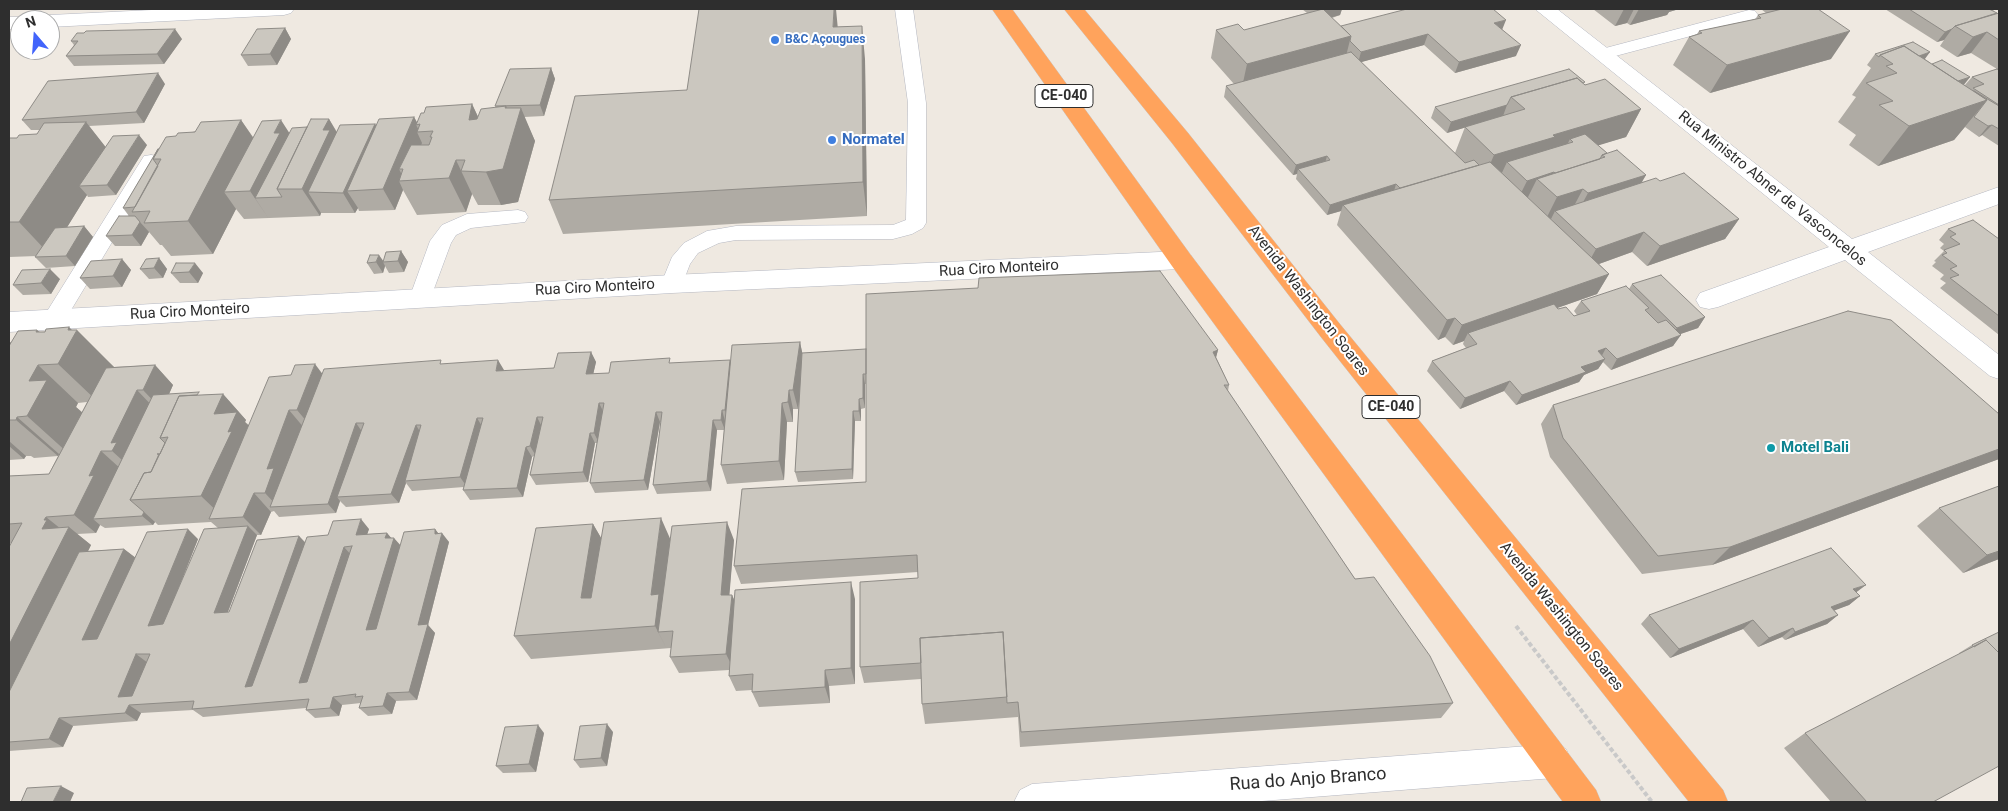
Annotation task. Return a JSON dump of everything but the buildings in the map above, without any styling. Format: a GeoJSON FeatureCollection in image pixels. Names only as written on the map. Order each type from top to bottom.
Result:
{"type":"FeatureCollection","features":[{"type":"Feature","properties":{"kind":"highway","name":"CE-040"},"geometry":{"type":"LineString","coordinates":[[1002,9],[1181,260],[1584,802]]}},
{"type":"Feature","properties":{"kind":"highway","name":"Avenida Washington Soares"},"geometry":{"type":"LineString","coordinates":[[1074,9],[1180,138],[1330,330],[1711,802]]}},
{"type":"Feature","properties":{"kind":"street"},"geometry":{"type":"LineString","coordinates":[[60,20],[284,9]]}},
{"type":"Feature","properties":{"kind":"street","name":"Rua Ministro Abner de Vasconcelos"},"geometry":{"type":"LineString","coordinates":[[1545,9],[1999,369]]}},
{"type":"Feature","properties":{"kind":"street"},"geometry":{"type":"LineString","coordinates":[[1709,300],[1999,195]]}},
{"type":"Feature","properties":{"kind":"street","name":"Rua Ciro Monteiro"},"geometry":{"type":"LineString","coordinates":[[9,322],[672,284],[1181,260]]}},
{"type":"Feature","properties":{"kind":"street","name":"Rua do Anjo Branco"},"geometry":{"type":"LineString","coordinates":[[1032,802],[1097,800],[1554,761]]}},
{"type":"Feature","properties":{"kind":"lane"},"geometry":{"type":"LineString","coordinates":[[672,284],[680,262],[691,248],[704,239],[714,236],[736,233],[893,232],[905,229],[916,223],[917,103],[904,9]]}},
{"type":"Feature","properties":{"kind":"lane"},"geometry":{"type":"LineString","coordinates":[[1604,54],[1749,15]]}},
{"type":"Feature","properties":{"kind":"lane"},"geometry":{"type":"LineString","coordinates":[[54,319],[152,159]]}},
{"type":"Feature","properties":{"kind":"lane"},"geometry":{"type":"LineString","coordinates":[[420,298],[441,241],[448,230],[466,221],[518,217]]}},
{"type":"Feature","properties":{"kind":"place","name":"B&C Açougues"},"geometry":{"type":"Point","coordinates":[775,40]}},
{"type":"Feature","properties":{"kind":"place","name":"Normatel"},"geometry":{"type":"Point","coordinates":[832,140]}},
{"type":"Feature","properties":{"kind":"place","name":"Motel Bali"},"geometry":{"type":"Point","coordinates":[1771,448]}}]}
